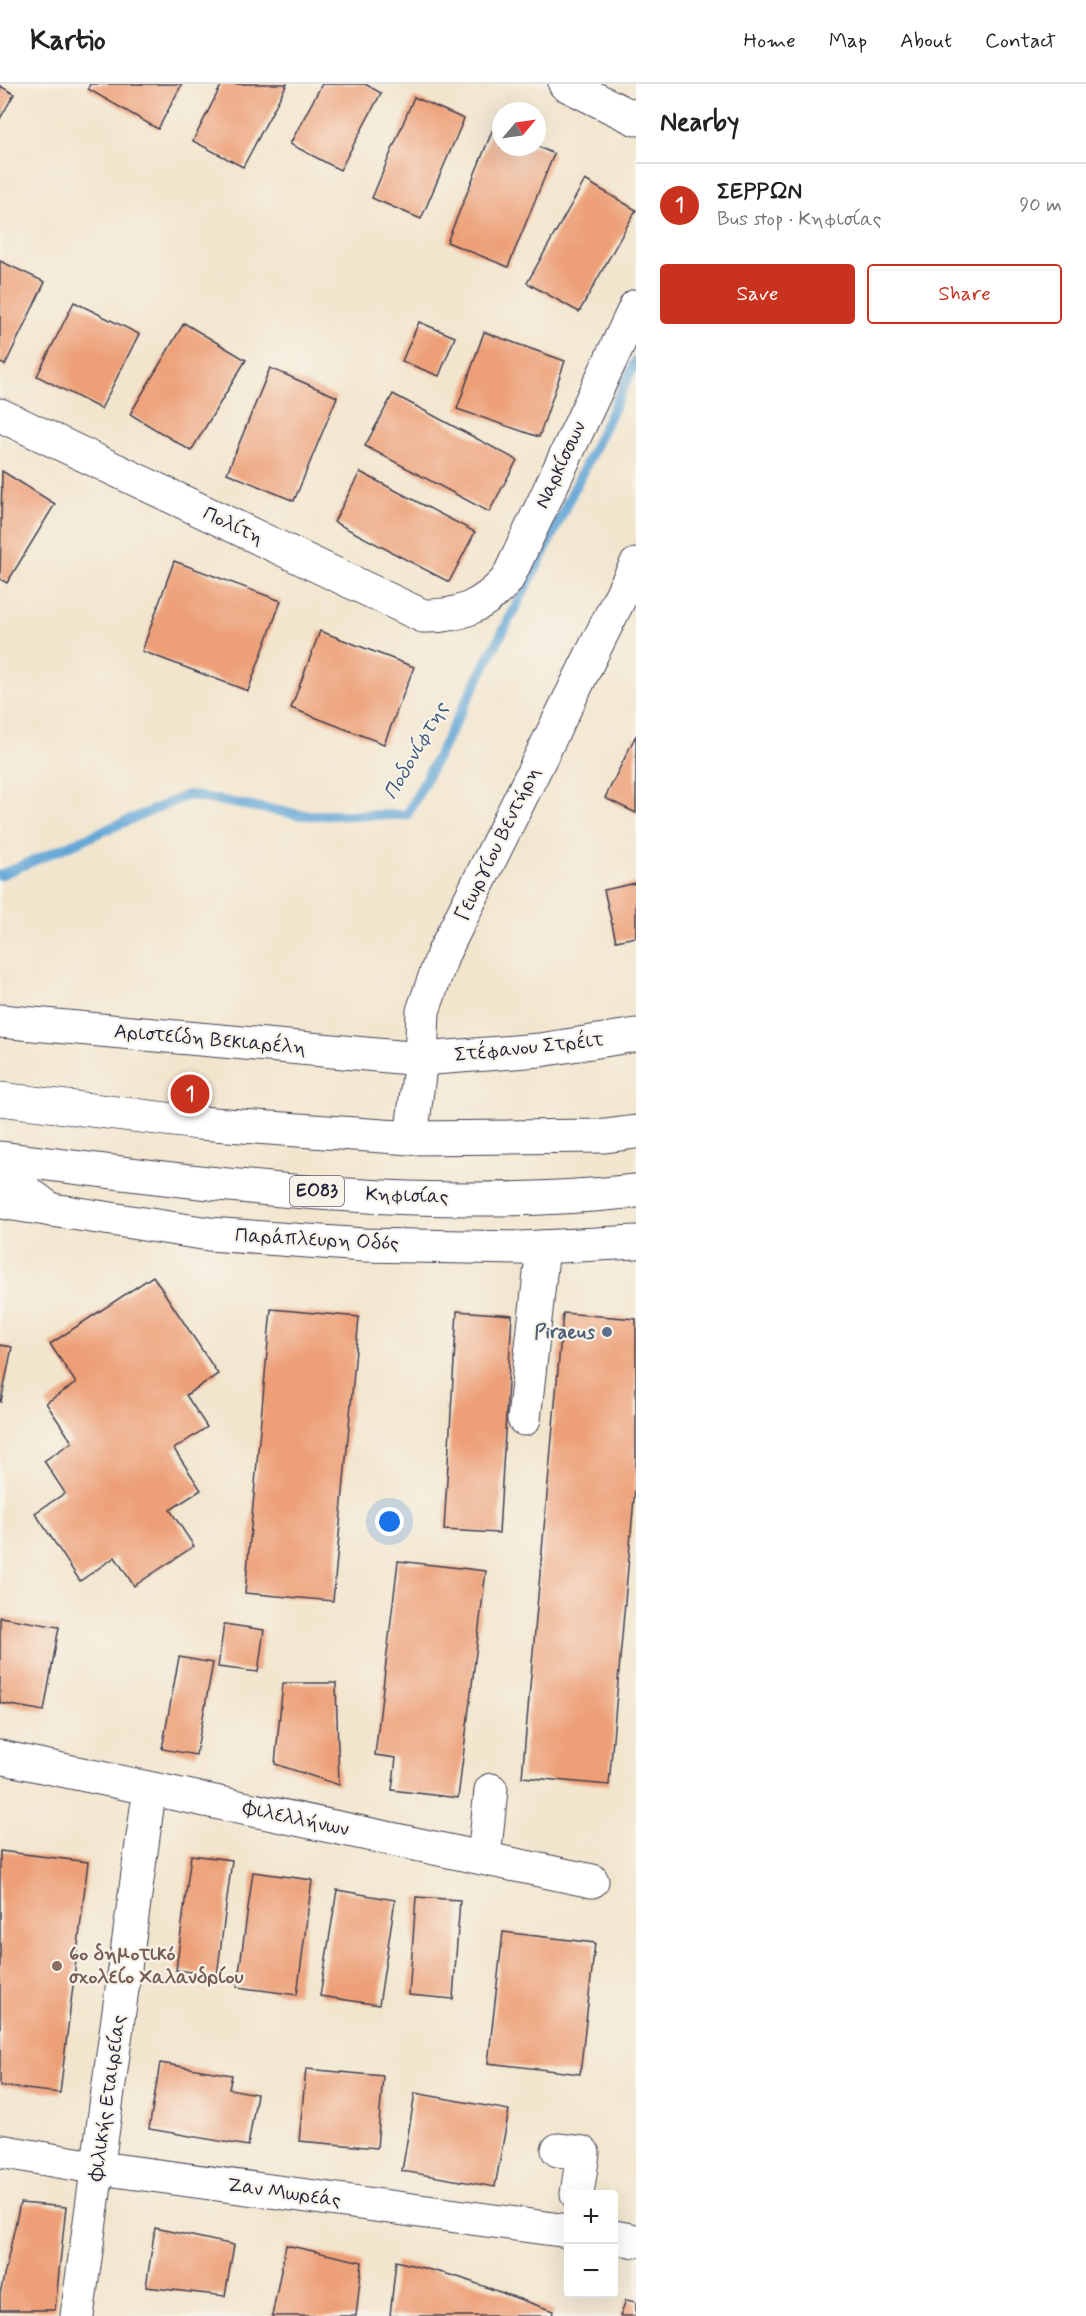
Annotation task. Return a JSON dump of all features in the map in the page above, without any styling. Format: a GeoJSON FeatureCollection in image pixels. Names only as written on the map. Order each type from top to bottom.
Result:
{"type":"FeatureCollection","features":[{"type":"Feature","properties":{"kind":"street"},"geometry":{"type":"LineString","coordinates":[[565,84],[636,119]]}},
{"type":"Feature","properties":{"kind":"street","name":"Ναρκίσσων"},"geometry":{"type":"LineString","coordinates":[[470,609],[494,595],[507,580],[636,306]]}},
{"type":"Feature","properties":{"kind":"street","name":"Πολίτη"},"geometry":{"type":"LineString","coordinates":[[0,415],[423,616],[446,617],[470,609]]}},
{"type":"Feature","properties":{"kind":"street","name":"Γεωργίου Βεντήρη"},"geometry":{"type":"LineString","coordinates":[[411,1138],[421,1059],[423,1011],[443,954],[636,565]]}},
{"type":"Feature","properties":{"kind":"street","name":"Αριστείδη Βεκιαρέλη"},"geometry":{"type":"LineString","coordinates":[[0,1021],[421,1059]]}},
{"type":"Feature","properties":{"kind":"street","name":"Στέφανου Στρέιτ"},"geometry":{"type":"LineString","coordinates":[[421,1059],[540,1050],[636,1035]]}},
{"type":"Feature","properties":{"kind":"street"},"geometry":{"type":"LineString","coordinates":[[0,1099],[200,1124],[411,1138],[581,1136],[636,1132]]}},
{"type":"Feature","properties":{"kind":"street","name":"Κηφισίας"},"geometry":{"type":"LineString","coordinates":[[0,1158],[197,1183],[409,1197],[506,1199],[636,1191]]}},
{"type":"Feature","properties":{"kind":"street"},"geometry":{"type":"LineString","coordinates":[[0,1173],[51,1210]]}},
{"type":"Feature","properties":{"kind":"street","name":"Παράπλευρη Οδός"},"geometry":{"type":"LineString","coordinates":[[0,1202],[209,1234],[364,1245],[543,1247],[636,1242]]}},
{"type":"Feature","properties":{"kind":"street"},"geometry":{"type":"LineString","coordinates":[[524,1419],[543,1247]]}},
{"type":"Feature","properties":{"kind":"street","name":"Φιλελλήνων"},"geometry":{"type":"LineString","coordinates":[[0,1757],[592,1881]]}},
{"type":"Feature","properties":{"kind":"street"},"geometry":{"type":"LineString","coordinates":[[484,1858],[491,1790]]}},
{"type":"Feature","properties":{"kind":"street","name":"Φιλικής Εταιρείας"},"geometry":{"type":"LineString","coordinates":[[77,2316],[147,1808]]}},
{"type":"Feature","properties":{"kind":"street"},"geometry":{"type":"LineString","coordinates":[[558,2150],[583,2153],[578,2190]]}},
{"type":"Feature","properties":{"kind":"street","name":"Ζαν Μωρεάς"},"geometry":{"type":"LineString","coordinates":[[0,2151],[99,2168],[564,2230]]}},
{"type":"Feature","properties":{"kind":"street"},"geometry":{"type":"LineString","coordinates":[[618,2238],[636,2241]]}},
{"type":"Feature","properties":{"kind":"building"},"geometry":{"type":"Polygon","coordinates":[[[90,84],[182,84],[158,129],[88,89],[90,84]]]}},
{"type":"Feature","properties":{"kind":"building"},"geometry":{"type":"Polygon","coordinates":[[[222,84],[287,84],[243,167],[193,141],[222,84]]]}},
{"type":"Feature","properties":{"kind":"building"},"geometry":{"type":"Polygon","coordinates":[[[322,84],[365,84],[381,93],[340,170],[290,144],[322,84]]]}},
{"type":"Feature","properties":{"kind":"building"},"geometry":{"type":"Polygon","coordinates":[[[0,86],[14,94],[0,119],[0,86]]]}},
{"type":"Feature","properties":{"kind":"building"},"geometry":{"type":"Polygon","coordinates":[[[414,97],[464,119],[421,219],[372,198],[414,97]]]}},
{"type":"Feature","properties":{"kind":"building"},"geometry":{"type":"Polygon","coordinates":[[[492,131],[492,156],[546,156],[546,150],[554,154],[508,267],[447,242],[492,131]]]}},
{"type":"Feature","properties":{"kind":"building"},"geometry":{"type":"Polygon","coordinates":[[[585,180],[636,210],[579,312],[527,283],[585,180]]]}},
{"type":"Feature","properties":{"kind":"building"},"geometry":{"type":"Polygon","coordinates":[[[0,261],[45,282],[5,365],[0,363],[0,261]]]}},
{"type":"Feature","properties":{"kind":"building"},"geometry":{"type":"Polygon","coordinates":[[[74,302],[139,334],[101,409],[37,376],[74,302]]]}},
{"type":"Feature","properties":{"kind":"building"},"geometry":{"type":"Polygon","coordinates":[[[419,322],[455,337],[439,376],[402,361],[419,322]]]}},
{"type":"Feature","properties":{"kind":"building"},"geometry":{"type":"Polygon","coordinates":[[[184,323],[246,360],[191,451],[130,414],[184,323]]]}},
{"type":"Feature","properties":{"kind":"building"},"geometry":{"type":"Polygon","coordinates":[[[484,332],[565,361],[539,437],[457,409],[484,332]]]}},
{"type":"Feature","properties":{"kind":"building"},"geometry":{"type":"Polygon","coordinates":[[[270,368],[337,397],[294,501],[227,473],[270,368]]]}},
{"type":"Feature","properties":{"kind":"building"},"geometry":{"type":"Polygon","coordinates":[[[393,394],[517,460],[489,512],[365,446],[393,394]]]}},
{"type":"Feature","properties":{"kind":"building"},"geometry":{"type":"Polygon","coordinates":[[[2,471],[55,504],[7,583],[0,579],[2,471]]]}},
{"type":"Feature","properties":{"kind":"building"},"geometry":{"type":"Polygon","coordinates":[[[360,472],[475,532],[449,582],[334,522],[360,472]]]}},
{"type":"Feature","properties":{"kind":"building"},"geometry":{"type":"Polygon","coordinates":[[[174,561],[281,601],[248,691],[142,651],[174,561]]]}},
{"type":"Feature","properties":{"kind":"building"},"geometry":{"type":"Polygon","coordinates":[[[320,631],[414,667],[384,744],[291,708],[320,631]]]}},
{"type":"Feature","properties":{"kind":"building"},"geometry":{"type":"Polygon","coordinates":[[[636,735],[636,813],[605,798],[636,735]]]}},
{"type":"Feature","properties":{"kind":"building"},"geometry":{"type":"Polygon","coordinates":[[[636,883],[636,937],[616,941],[604,890],[636,883]]]}},
{"type":"Feature","properties":{"kind":"building"},"geometry":{"type":"Polygon","coordinates":[[[153,1276],[218,1374],[186,1395],[207,1427],[174,1449],[201,1490],[170,1510],[194,1546],[134,1586],[115,1557],[80,1581],[35,1513],[65,1493],[44,1461],[72,1442],[46,1403],[76,1383],[50,1344],[153,1276]]]}},
{"type":"Feature","properties":{"kind":"building"},"geometry":{"type":"Polygon","coordinates":[[[271,1309],[359,1317],[333,1601],[245,1593],[271,1309]]]}},
{"type":"Feature","properties":{"kind":"building"},"geometry":{"type":"Polygon","coordinates":[[[457,1311],[512,1315],[499,1533],[444,1530],[457,1311]]]}},
{"type":"Feature","properties":{"kind":"building"},"geometry":{"type":"Polygon","coordinates":[[[563,1313],[636,1319],[636,1476],[609,1785],[522,1777],[563,1313]]]}},
{"type":"Feature","properties":{"kind":"building"},"geometry":{"type":"Polygon","coordinates":[[[0,1345],[12,1347],[1,1402],[0,1401],[0,1345]]]}},
{"type":"Feature","properties":{"kind":"building"},"geometry":{"type":"Polygon","coordinates":[[[398,1561],[486,1571],[458,1798],[392,1790],[396,1758],[375,1755],[398,1561]]]}},
{"type":"Feature","properties":{"kind":"building"},"geometry":{"type":"Polygon","coordinates":[[[0,1617],[59,1627],[44,1711],[0,1703],[0,1617]]]}},
{"type":"Feature","properties":{"kind":"building"},"geometry":{"type":"Polygon","coordinates":[[[224,1624],[264,1630],[258,1672],[218,1667],[224,1624]]]}},
{"type":"Feature","properties":{"kind":"building"},"geometry":{"type":"Polygon","coordinates":[[[179,1657],[213,1663],[196,1755],[162,1749],[179,1657]]]}},
{"type":"Feature","properties":{"kind":"building"},"geometry":{"type":"Polygon","coordinates":[[[283,1683],[336,1683],[339,1785],[275,1764],[283,1683]]]}},
{"type":"Feature","properties":{"kind":"building"},"geometry":{"type":"Polygon","coordinates":[[[0,1851],[88,1862],[60,2093],[0,2086],[0,1851]]]}},
{"type":"Feature","properties":{"kind":"building"},"geometry":{"type":"Polygon","coordinates":[[[191,1855],[232,1860],[217,1976],[176,1970],[191,1855]]]}},
{"type":"Feature","properties":{"kind":"building"},"geometry":{"type":"Polygon","coordinates":[[[253,1872],[312,1880],[297,1995],[237,1987],[253,1872]]]}},
{"type":"Feature","properties":{"kind":"building"},"geometry":{"type":"Polygon","coordinates":[[[337,1890],[395,1900],[379,2005],[320,1996],[337,1890]]]}},
{"type":"Feature","properties":{"kind":"building"},"geometry":{"type":"Polygon","coordinates":[[[416,1897],[460,1900],[453,1999],[409,1995],[416,1897]]]}},
{"type":"Feature","properties":{"kind":"building"},"geometry":{"type":"Polygon","coordinates":[[[503,1932],[595,1943],[580,2074],[488,2063],[503,1932]]]}},
{"type":"Feature","properties":{"kind":"building"},"geometry":{"type":"Polygon","coordinates":[[[160,2063],[232,2075],[229,2089],[257,2094],[248,2146],[149,2129],[160,2063]]]}},
{"type":"Feature","properties":{"kind":"building"},"geometry":{"type":"Polygon","coordinates":[[[306,2069],[383,2076],[377,2148],[299,2141],[306,2069]]]}},
{"type":"Feature","properties":{"kind":"building"},"geometry":{"type":"Polygon","coordinates":[[[415,2093],[509,2110],[495,2187],[402,2171],[415,2093]]]}},
{"type":"Feature","properties":{"kind":"building"},"geometry":{"type":"Polygon","coordinates":[[[20,2203],[66,2207],[55,2310],[0,2310],[0,2294],[20,2203]]]}},
{"type":"Feature","properties":{"kind":"building"},"geometry":{"type":"Polygon","coordinates":[[[155,2228],[234,2245],[225,2296],[146,2287],[155,2228]]]}},
{"type":"Feature","properties":{"kind":"building"},"geometry":{"type":"Polygon","coordinates":[[[286,2245],[362,2262],[356,2316],[272,2316],[286,2245]]]}},
{"type":"Feature","properties":{"kind":"building"},"geometry":{"type":"Polygon","coordinates":[[[396,2261],[458,2277],[553,2311],[552,2316],[390,2316],[396,2261]]]}},
{"type":"Feature","properties":{"kind":"building"},"geometry":{"type":"Polygon","coordinates":[[[626,2300],[636,2302],[636,2316],[620,2316],[626,2300]]]}},
{"type":"Feature","properties":{"kind":"waterway","name":"Ποδονίφτης"},"geometry":{"type":"LineString","coordinates":[[0,875],[188,795],[301,815],[407,815],[539,562],[636,361]]}},
{"type":"Feature","properties":{"kind":"place","name":"ΣΕΡΡΩΝ"},"geometry":{"type":"Point","coordinates":[190,1094]}},
{"type":"Feature","properties":{"kind":"place","name":"Piraeus"},"geometry":{"type":"Point","coordinates":[607,1332]}},
{"type":"Feature","properties":{"kind":"place","name":"6ο δημοτικό σχολείο Χαλανδρίου"},"geometry":{"type":"Point","coordinates":[57,1966]}}]}
